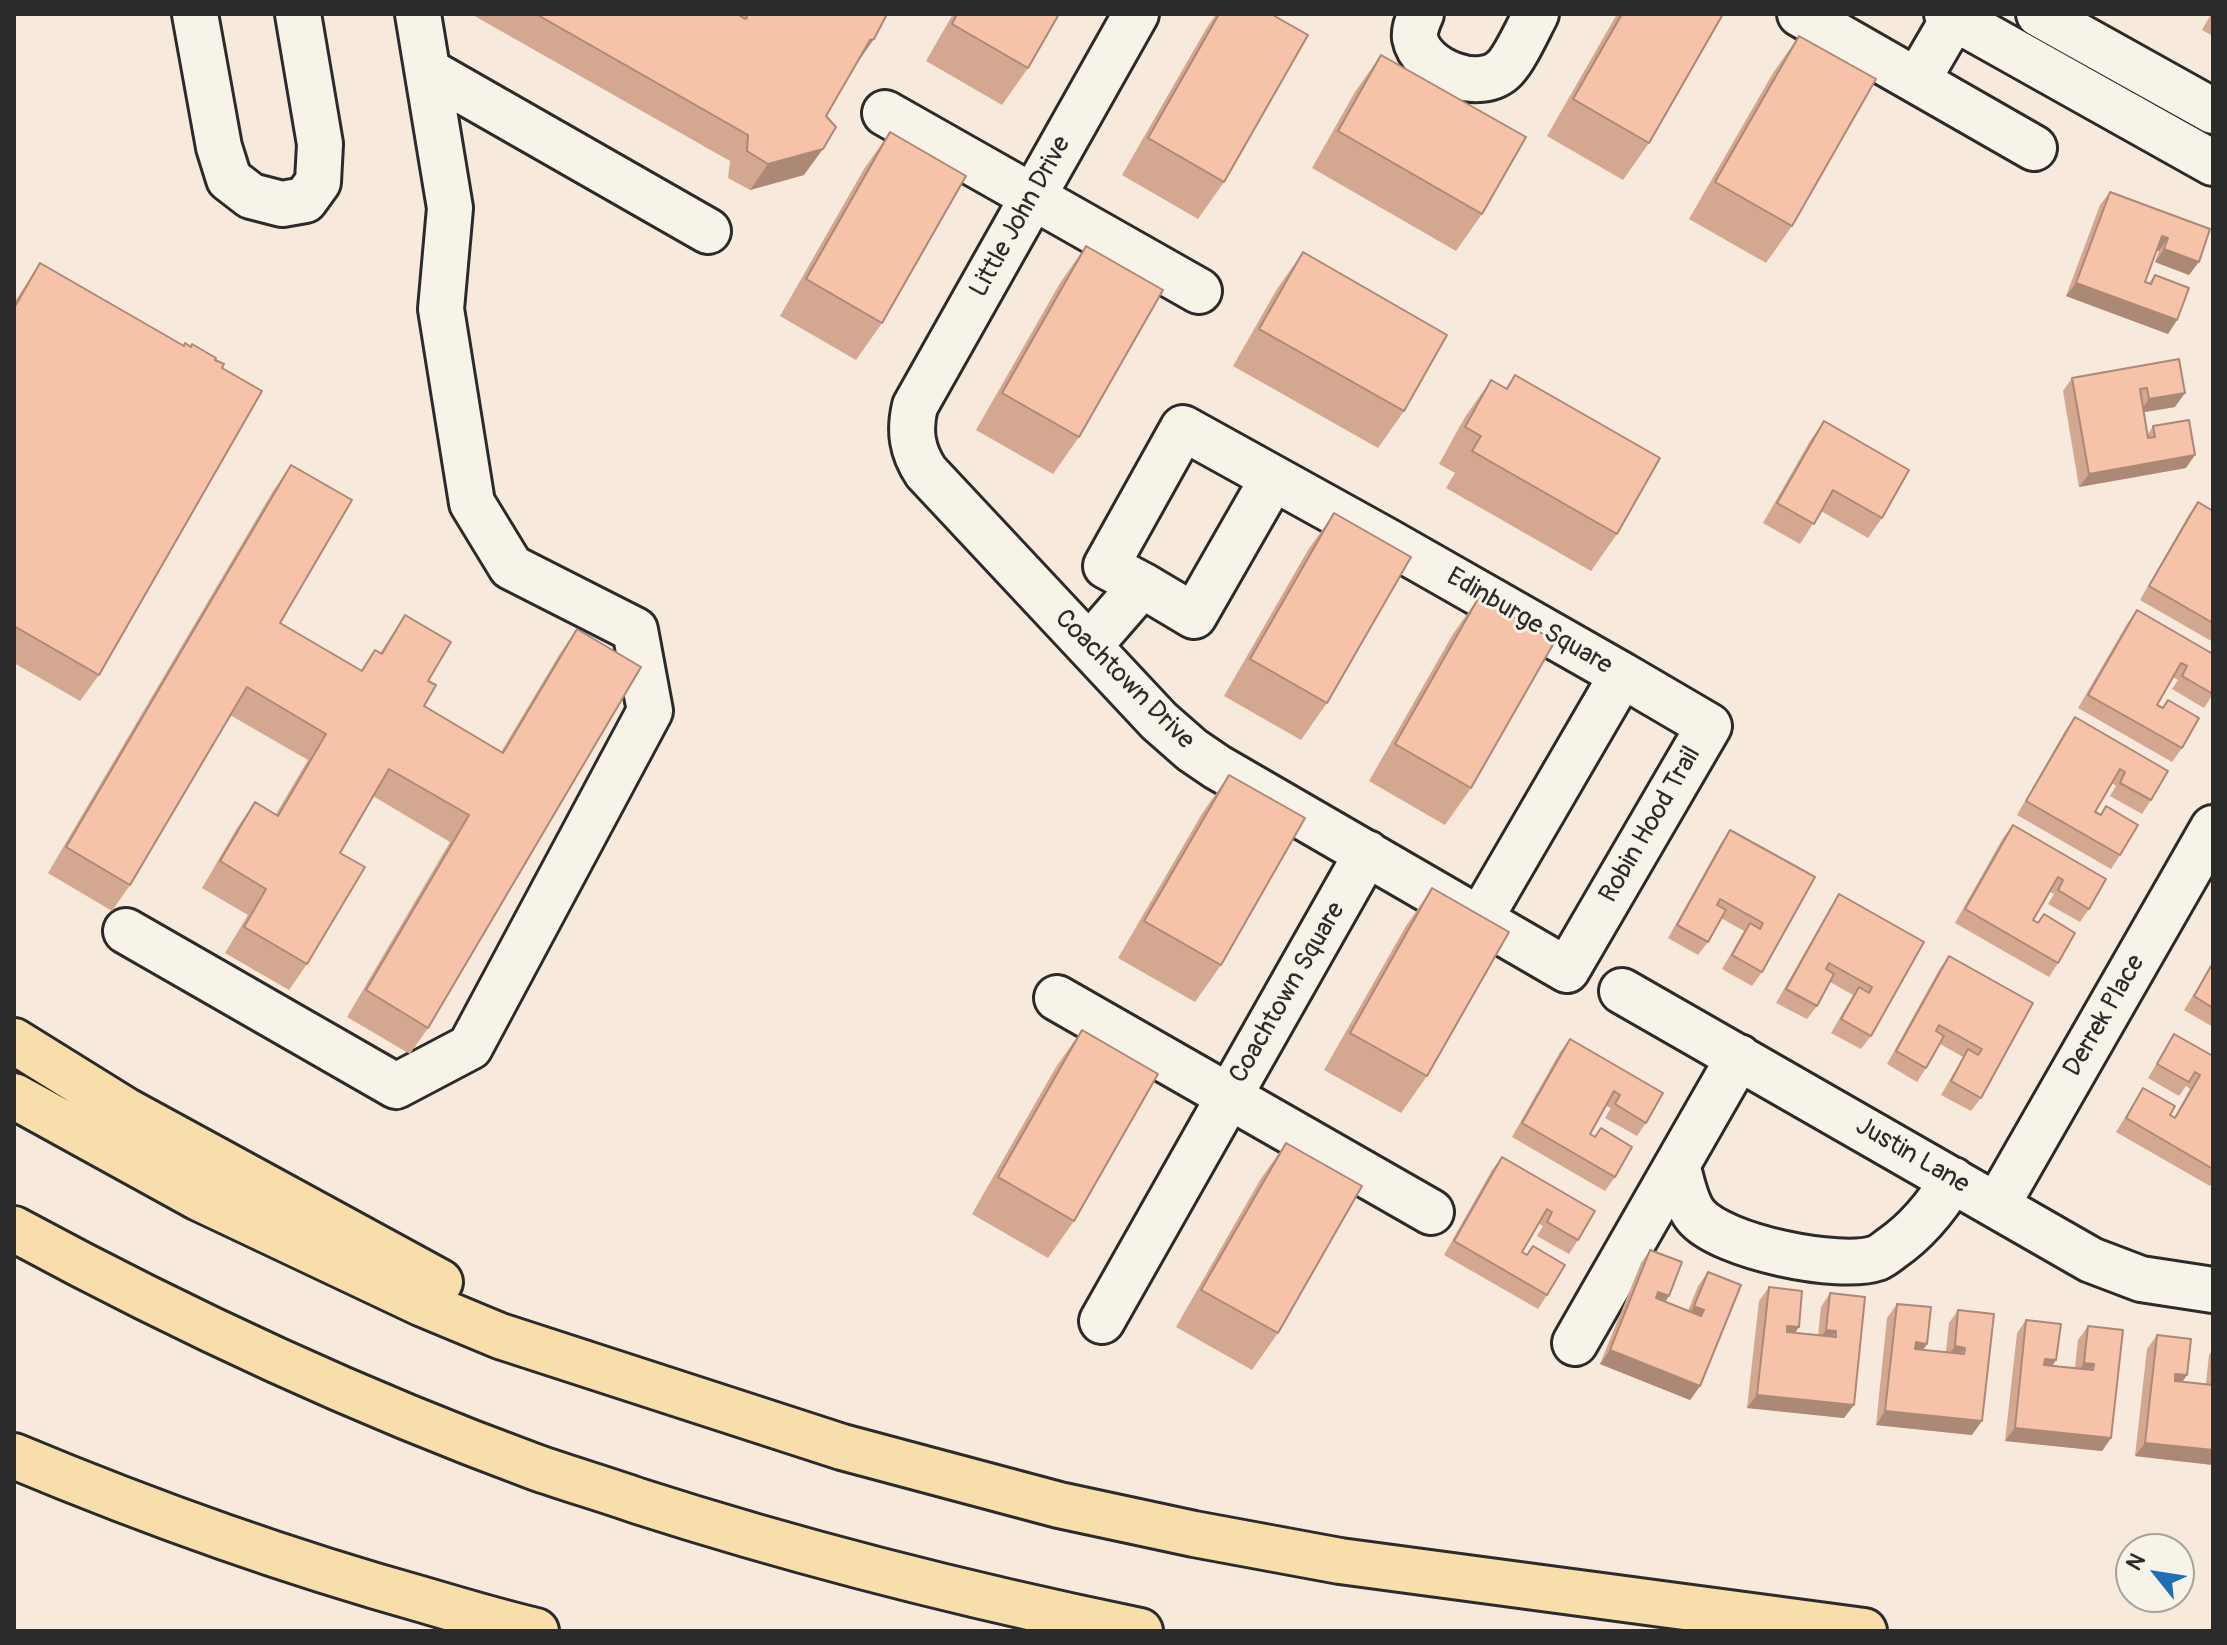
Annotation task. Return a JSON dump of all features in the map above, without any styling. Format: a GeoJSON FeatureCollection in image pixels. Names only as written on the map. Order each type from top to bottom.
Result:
{"type":"FeatureCollection","features":[{"type":"Feature","properties":{"kind":"highway"},"geometry":{"type":"LineString","coordinates":[[14,1041],[125,1110],[435,1279],[656,1386]]}},
{"type":"Feature","properties":{"kind":"highway"},"geometry":{"type":"LineString","coordinates":[[14,1096],[199,1198],[409,1298],[500,1336],[842,1447],[1059,1505],[1340,1561],[1864,1631]]}},
{"type":"Feature","properties":{"kind":"highway"},"geometry":{"type":"LineString","coordinates":[[14,1229],[162,1306],[301,1372],[538,1468],[812,1554],[951,1590],[1140,1631]]}},
{"type":"Feature","properties":{"kind":"highway"},"geometry":{"type":"LineString","coordinates":[[14,1456],[97,1490],[274,1554],[363,1583],[536,1631]]}},
{"type":"Feature","properties":{"kind":"street"},"geometry":{"type":"LineString","coordinates":[[195,14],[219,147],[229,179],[251,196],[282,204],[305,200],[318,182],[320,144],[298,14]]}},
{"type":"Feature","properties":{"kind":"street"},"geometry":{"type":"LineString","coordinates":[[126,931],[396,1086],[470,1047],[650,711],[635,630],[511,567],[472,503],[441,309],[450,208],[418,14]]}},
{"type":"Feature","properties":{"kind":"street","name":"Little John Drive"},"geometry":{"type":"LineString","coordinates":[[911,422],[915,406],[1136,14]]}},
{"type":"Feature","properties":{"kind":"street"},"geometry":{"type":"LineString","coordinates":[[1421,14],[1415,37],[1422,53],[1453,77],[1468,79],[1487,78],[1505,69],[1536,14]]}},
{"type":"Feature","properties":{"kind":"street"},"geometry":{"type":"LineString","coordinates":[[1800,14],[2034,148]]}},
{"type":"Feature","properties":{"kind":"street"},"geometry":{"type":"LineString","coordinates":[[2039,14],[2213,111]]}},
{"type":"Feature","properties":{"kind":"street"},"geometry":{"type":"LineString","coordinates":[[1917,81],[1952,15],[2213,163]]}},
{"type":"Feature","properties":{"kind":"street"},"geometry":{"type":"LineString","coordinates":[[428,71],[708,231]]}},
{"type":"Feature","properties":{"kind":"street"},"geometry":{"type":"LineString","coordinates":[[885,113],[1199,291]]}},
{"type":"Feature","properties":{"kind":"street","name":"Coachtown Drive"},"geometry":{"type":"LineString","coordinates":[[911,422],[914,448],[926,472],[1159,721],[1192,750],[1567,970]]}},
{"type":"Feature","properties":{"kind":"street","name":"Edinburge Square"},"geometry":{"type":"LineString","coordinates":[[1273,478],[1194,616],[1106,566],[1183,428],[1273,478],[1622,675],[1480,919]]}},
{"type":"Feature","properties":{"kind":"street"},"geometry":{"type":"LineString","coordinates":[[1089,646],[1142,585]]}},
{"type":"Feature","properties":{"kind":"street","name":"Robin Hood Trail"},"geometry":{"type":"LineString","coordinates":[[1567,970],[1709,726],[1622,675]]}},
{"type":"Feature","properties":{"kind":"street","name":"Derrek Place"},"geometry":{"type":"LineString","coordinates":[[1997,1205],[2213,828]]}},
{"type":"Feature","properties":{"kind":"street","name":"Coachtown Square"},"geometry":{"type":"LineString","coordinates":[[1367,853],[1229,1097],[1431,1212]]}},
{"type":"Feature","properties":{"kind":"street","name":"Justin Lane"},"geometry":{"type":"LineString","coordinates":[[1622,991],[2091,1260],[2141,1279],[2213,1290]]}},
{"type":"Feature","properties":{"kind":"street"},"geometry":{"type":"LineString","coordinates":[[1057,998],[1229,1097],[1102,1321]]}},
{"type":"Feature","properties":{"kind":"street"},"geometry":{"type":"LineString","coordinates":[[1575,1343],[1739,1057]]}},
{"type":"Feature","properties":{"kind":"street"},"geometry":{"type":"LineString","coordinates":[[1677,1165],[1686,1197],[1697,1216],[1720,1234],[1757,1247],[1843,1262],[1878,1258],[1907,1237],[1939,1203],[1953,1180]]}},
{"type":"Feature","properties":{"kind":"building"},"geometry":{"type":"Polygon","coordinates":[[[536,14],[737,14],[745,19],[746,14],[886,16],[826,116],[836,127],[823,149],[768,164],[747,151],[748,135],[536,14]]]}},
{"type":"Feature","properties":{"kind":"building"},"geometry":{"type":"Polygon","coordinates":[[[957,14],[1059,14],[1028,68],[952,24],[957,14]]]}},
{"type":"Feature","properties":{"kind":"building"},"geometry":{"type":"Polygon","coordinates":[[[1219,14],[1271,14],[1308,35],[1224,182],[1148,138],[1219,14]]]}},
{"type":"Feature","properties":{"kind":"building"},"geometry":{"type":"Polygon","coordinates":[[[1622,14],[1723,14],[1649,143],[1573,99],[1622,14]]]}},
{"type":"Feature","properties":{"kind":"building"},"geometry":{"type":"Polygon","coordinates":[[[1799,36],[1876,79],[1792,226],[1715,182],[1799,36]]]}},
{"type":"Feature","properties":{"kind":"building"},"geometry":{"type":"Polygon","coordinates":[[[1381,55],[1526,137],[1482,214],[1338,131],[1381,55]]]}},
{"type":"Feature","properties":{"kind":"building"},"geometry":{"type":"Polygon","coordinates":[[[890,132],[966,176],[882,323],[806,279],[890,132]]]}},
{"type":"Feature","properties":{"kind":"building"},"geometry":{"type":"Polygon","coordinates":[[[2110,192],[2210,229],[2199,262],[2164,249],[2168,238],[2162,236],[2145,282],[2151,284],[2155,275],[2189,288],[2177,320],[2076,283],[2110,192]]]}},
{"type":"Feature","properties":{"kind":"building"},"geometry":{"type":"Polygon","coordinates":[[[1086,246],[1163,290],[1079,437],[1002,393],[1086,246]]]}},
{"type":"Feature","properties":{"kind":"building"},"geometry":{"type":"Polygon","coordinates":[[[1303,252],[1447,335],[1404,411],[1259,329],[1303,252]]]}},
{"type":"Feature","properties":{"kind":"building"},"geometry":{"type":"Polygon","coordinates":[[[40,263],[184,346],[185,343],[191,347],[192,344],[224,364],[222,368],[262,391],[99,675],[14,626],[14,308],[40,263]]]}},
{"type":"Feature","properties":{"kind":"building"},"geometry":{"type":"Polygon","coordinates":[[[2179,359],[2185,393],[2149,399],[2147,388],[2140,389],[2148,438],[2155,437],[2153,426],[2189,420],[2195,455],[2089,474],[2072,378],[2179,359]]]}},
{"type":"Feature","properties":{"kind":"building"},"geometry":{"type":"Polygon","coordinates":[[[1515,375],[1660,458],[1617,534],[1472,451],[1481,436],[1465,427],[1491,380],[1507,389],[1515,375]]]}},
{"type":"Feature","properties":{"kind":"building"},"geometry":{"type":"Polygon","coordinates":[[[1824,421],[1909,470],[1882,518],[1833,490],[1814,524],[1777,503],[1824,421]]]}},
{"type":"Feature","properties":{"kind":"building"},"geometry":{"type":"Polygon","coordinates":[[[291,465],[352,500],[280,623],[362,671],[375,650],[382,654],[405,615],[451,642],[428,681],[436,685],[424,706],[503,753],[577,629],[641,667],[428,1028],[366,990],[469,815],[389,769],[340,853],[365,867],[307,964],[244,927],[266,889],[220,861],[255,802],[278,816],[326,734],[247,687],[130,885],[66,847],[291,465]]]}},
{"type":"Feature","properties":{"kind":"building"},"geometry":{"type":"Polygon","coordinates":[[[2198,502],[2213,511],[2213,623],[2149,586],[2198,502]]]}},
{"type":"Feature","properties":{"kind":"building"},"geometry":{"type":"Polygon","coordinates":[[[1334,513],[1411,557],[1327,703],[1250,659],[1334,513]]]}},
{"type":"Feature","properties":{"kind":"building"},"geometry":{"type":"Polygon","coordinates":[[[1479,597],[1555,641],[1471,788],[1395,744],[1479,597]]]}},
{"type":"Feature","properties":{"kind":"building"},"geometry":{"type":"Polygon","coordinates":[[[2137,610],[2213,654],[2213,694],[2182,676],[2187,666],[2181,663],[2157,705],[2163,708],[2168,700],[2199,718],[2182,748],[2088,695],[2137,610]]]}},
{"type":"Feature","properties":{"kind":"building"},"geometry":{"type":"Polygon","coordinates":[[[2075,717],[2168,771],[2151,800],[2120,783],[2125,772],[2120,769],[2095,812],[2101,815],[2106,806],[2138,825],[2120,855],[2026,801],[2075,717]]]}},
{"type":"Feature","properties":{"kind":"building"},"geometry":{"type":"Polygon","coordinates":[[[1229,775],[1305,818],[1221,965],[1144,921],[1229,775]]]}},
{"type":"Feature","properties":{"kind":"building"},"geometry":{"type":"Polygon","coordinates":[[[2013,825],[2106,879],[2089,909],[2058,890],[2063,880],[2058,877],[2033,920],[2038,923],[2044,914],[2075,933],[2058,963],[1965,909],[2013,825]]]}},
{"type":"Feature","properties":{"kind":"building"},"geometry":{"type":"Polygon","coordinates":[[[1730,830],[1815,877],[1762,972],[1732,955],[1750,923],[1760,929],[1763,923],[1720,899],[1717,905],[1726,910],[1708,942],[1677,925],[1730,830]]]}},
{"type":"Feature","properties":{"kind":"building"},"geometry":{"type":"Polygon","coordinates":[[[1432,888],[1509,932],[1427,1076],[1350,1033],[1432,888]]]}},
{"type":"Feature","properties":{"kind":"building"},"geometry":{"type":"Polygon","coordinates":[[[1839,894],[1924,942],[1871,1036],[1841,1019],[1859,987],[1869,993],[1872,987],[1829,963],[1826,969],[1834,974],[1817,1006],[1786,989],[1839,894]]]}},
{"type":"Feature","properties":{"kind":"building"},"geometry":{"type":"Polygon","coordinates":[[[1949,956],[2033,1003],[1981,1098],[1951,1081],[1968,1049],[1978,1055],[1982,1049],[1939,1025],[1936,1031],[1944,1036],[1926,1068],[1896,1051],[1949,956]]]}},
{"type":"Feature","properties":{"kind":"building"},"geometry":{"type":"Polygon","coordinates":[[[2213,967],[2213,1008],[2194,996],[2213,967]]]}},
{"type":"Feature","properties":{"kind":"building"},"geometry":{"type":"Polygon","coordinates":[[[1082,1030],[1158,1074],[1074,1221],[998,1177],[1082,1030]]]}},
{"type":"Feature","properties":{"kind":"building"},"geometry":{"type":"Polygon","coordinates":[[[2174,1034],[2213,1056],[2213,1169],[2126,1118],[2143,1088],[2175,1106],[2170,1115],[2175,1118],[2200,1075],[2195,1072],[2189,1082],[2157,1064],[2174,1034]]]}},
{"type":"Feature","properties":{"kind":"building"},"geometry":{"type":"Polygon","coordinates":[[[1570,1039],[1663,1093],[1646,1123],[1615,1104],[1620,1095],[1614,1091],[1590,1134],[1595,1137],[1601,1128],[1632,1147],[1615,1177],[1522,1123],[1570,1039]]]}},
{"type":"Feature","properties":{"kind":"building"},"geometry":{"type":"Polygon","coordinates":[[[1286,1143],[1362,1186],[1278,1333],[1201,1290],[1286,1143]]]}},
{"type":"Feature","properties":{"kind":"building"},"geometry":{"type":"Polygon","coordinates":[[[1502,1157],[1595,1211],[1578,1240],[1547,1222],[1552,1212],[1547,1209],[1522,1252],[1527,1255],[1533,1246],[1565,1265],[1547,1295],[1454,1241],[1502,1157]]]}},
{"type":"Feature","properties":{"kind":"building"},"geometry":{"type":"Polygon","coordinates":[[[1650,1250],[1682,1262],[1669,1296],[1658,1292],[1656,1298],[1701,1316],[1704,1310],[1694,1306],[1708,1272],[1741,1285],[1700,1386],[1610,1350],[1650,1250]]]}},
{"type":"Feature","properties":{"kind":"building"},"geometry":{"type":"Polygon","coordinates":[[[1769,1287],[1802,1291],[1799,1327],[1787,1326],[1787,1332],[1836,1337],[1836,1331],[1826,1330],[1830,1293],[1865,1297],[1854,1405],[1757,1395],[1769,1287]]]}},
{"type":"Feature","properties":{"kind":"building"},"geometry":{"type":"Polygon","coordinates":[[[1897,1304],[1931,1307],[1927,1344],[1916,1342],[1915,1349],[1964,1354],[1965,1348],[1955,1346],[1958,1310],[1994,1314],[1982,1421],[1885,1411],[1897,1304]]]}},
{"type":"Feature","properties":{"kind":"building"},"geometry":{"type":"Polygon","coordinates":[[[2026,1320],[2061,1324],[2056,1360],[2045,1359],[2044,1365],[2093,1370],[2094,1364],[2084,1363],[2088,1326],[2123,1330],[2111,1438],[2015,1428],[2026,1320]]]}},
{"type":"Feature","properties":{"kind":"building"},"geometry":{"type":"Polygon","coordinates":[[[2157,1335],[2191,1339],[2187,1375],[2175,1374],[2175,1381],[2213,1385],[2213,1450],[2145,1443],[2157,1335]]]}}]}
